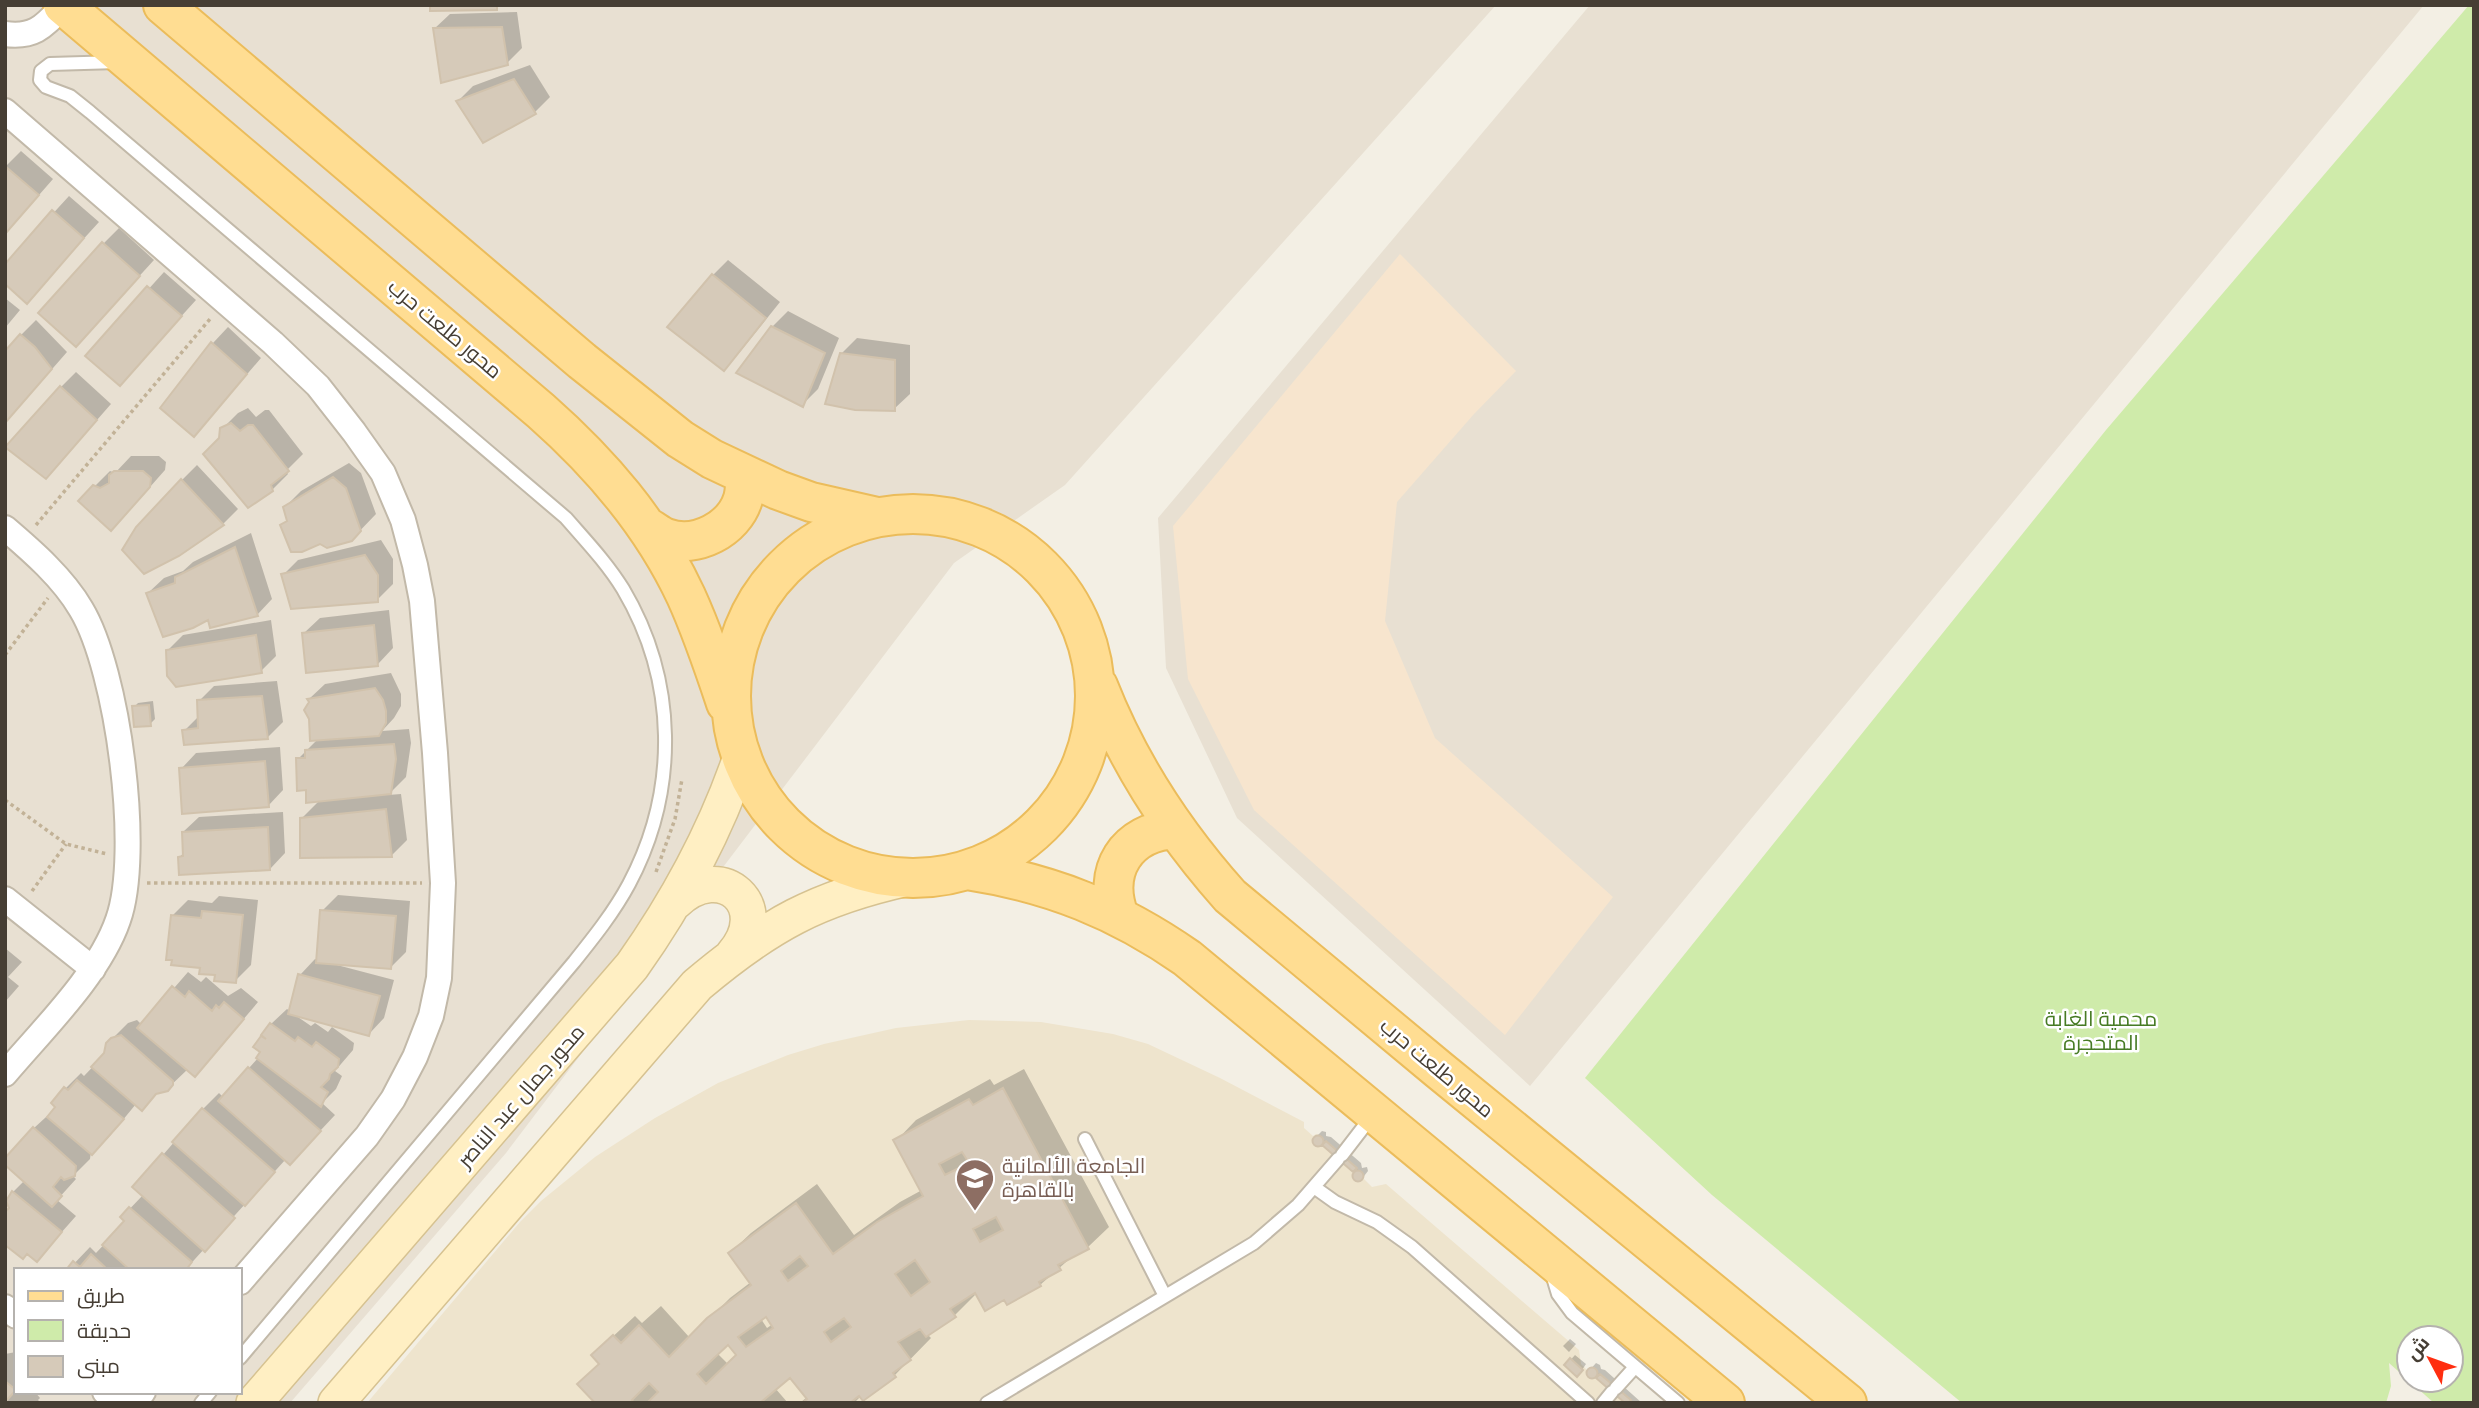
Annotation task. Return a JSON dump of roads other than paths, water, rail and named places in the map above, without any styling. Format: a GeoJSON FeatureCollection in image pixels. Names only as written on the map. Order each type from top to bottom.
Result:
{"type":"FeatureCollection","features":[{"type":"Feature","properties":{"kind":"main road","name":"محور طلعت حرب"},"geometry":{"type":"LineString","coordinates":[[63,5],[565,432],[600,467],[647,527],[686,596],[702,634],[755,788],[774,814],[796,836],[821,854],[849,867],[878,875],[938,877],[967,870]]}},
{"type":"Feature","properties":{"kind":"main road"},"geometry":{"type":"LineString","coordinates":[[163,5],[649,417],[712,459],[746,477],[811,502],[879,517]]}},
{"type":"Feature","properties":{"kind":"main road"},"geometry":{"type":"LineString","coordinates":[[647,527],[667,538],[690,541],[713,535],[731,520],[743,500],[746,477]]}},
{"type":"Feature","properties":{"kind":"main road"},"geometry":{"type":"LineString","coordinates":[[737,741],[731,692],[735,658],[745,626],[761,597],[779,574],[801,553],[825,537],[851,525],[879,517],[908,514],[937,516],[965,522],[994,533],[1020,548],[1062,591],[1077,617],[1088,646],[1094,677],[1095,708],[1090,740],[1064,797],[1044,822],[1021,842],[996,858],[967,870]]}},
{"type":"Feature","properties":{"kind":"main road","name":"محور طلعت حرب"},"geometry":{"type":"LineString","coordinates":[[1094,677],[1129,756],[1175,829],[1230,896],[1448,1078],[1847,1403]]}},
{"type":"Feature","properties":{"kind":"main road","name":"محور جمال عبد الناصر"},"geometry":{"type":"LineString","coordinates":[[254,1403],[607,996],[647,945],[675,902],[717,821],[737,741]]}},
{"type":"Feature","properties":{"kind":"main road"},"geometry":{"type":"LineString","coordinates":[[1119,916],[1115,905],[1113,880],[1122,857],[1139,839],[1162,830],[1175,829]]}},
{"type":"Feature","properties":{"kind":"main road"},"geometry":{"type":"LineString","coordinates":[[967,870],[1038,884],[1072,895],[1119,916],[1187,958],[1725,1403]]}},
{"type":"Feature","properties":{"kind":"main road"},"geometry":{"type":"LineString","coordinates":[[336,1403],[697,985],[733,955],[778,924],[809,908],[863,889],[908,878]]}},
{"type":"Feature","properties":{"kind":"main road"},"geometry":{"type":"LineString","coordinates":[[675,902],[691,888],[709,883],[728,887],[736,892],[746,908],[749,927],[733,955]]}},
{"type":"Feature","properties":{"kind":"street"},"geometry":{"type":"LineString","coordinates":[[5,34],[25,35],[35,32],[63,5]]}},
{"type":"Feature","properties":{"kind":"street"},"geometry":{"type":"LineString","coordinates":[[5,111],[273,343],[318,386],[383,473],[402,520],[415,565],[422,601],[443,883],[439,978],[430,1016],[415,1057],[393,1099],[367,1136],[242,1280]]}},
{"type":"Feature","properties":{"kind":"street"},"geometry":{"type":"LineString","coordinates":[[5,1074],[93,969],[118,919],[127,872],[125,785],[103,659],[80,607],[60,582],[13,535]]}},
{"type":"Feature","properties":{"kind":"street"},"geometry":{"type":"LineString","coordinates":[[12,904],[93,969]]}},
{"type":"Feature","properties":{"kind":"lane"},"geometry":{"type":"LineString","coordinates":[[128,62],[50,64],[41,71],[40,80],[46,87],[70,96],[90,112],[566,518],[606,565],[636,614],[657,671],[666,727],[662,792],[654,824],[629,885],[611,913],[574,962],[242,1355]]}},
{"type":"Feature","properties":{"kind":"lane"},"geometry":{"type":"LineString","coordinates":[[987,1403],[1254,1243],[1282,1220],[1314,1187],[1375,1113]]}},
{"type":"Feature","properties":{"kind":"lane"},"geometry":{"type":"LineString","coordinates":[[1085,1139],[1165,1296]]}},
{"type":"Feature","properties":{"kind":"lane"},"geometry":{"type":"LineString","coordinates":[[1314,1187],[1335,1202],[1377,1222],[1412,1247],[1588,1403]]}},
{"type":"Feature","properties":{"kind":"lane"},"geometry":{"type":"LineString","coordinates":[[1551,1259],[1554,1283],[1564,1304],[1678,1403]]}},
{"type":"Feature","properties":{"kind":"lane"},"geometry":{"type":"LineString","coordinates":[[1602,1403],[1636,1367]]}},
{"type":"Feature","properties":{"kind":"place","name":"الجامعة الألمانية بالقاهرة"},"geometry":{"type":"Point","coordinates":[975,1212]}},
{"type":"Feature","properties":{"kind":"park label","name":"محمية الغابة المتحجرة"},"geometry":{"type":"Point","coordinates":[2101,1031]}}]}
